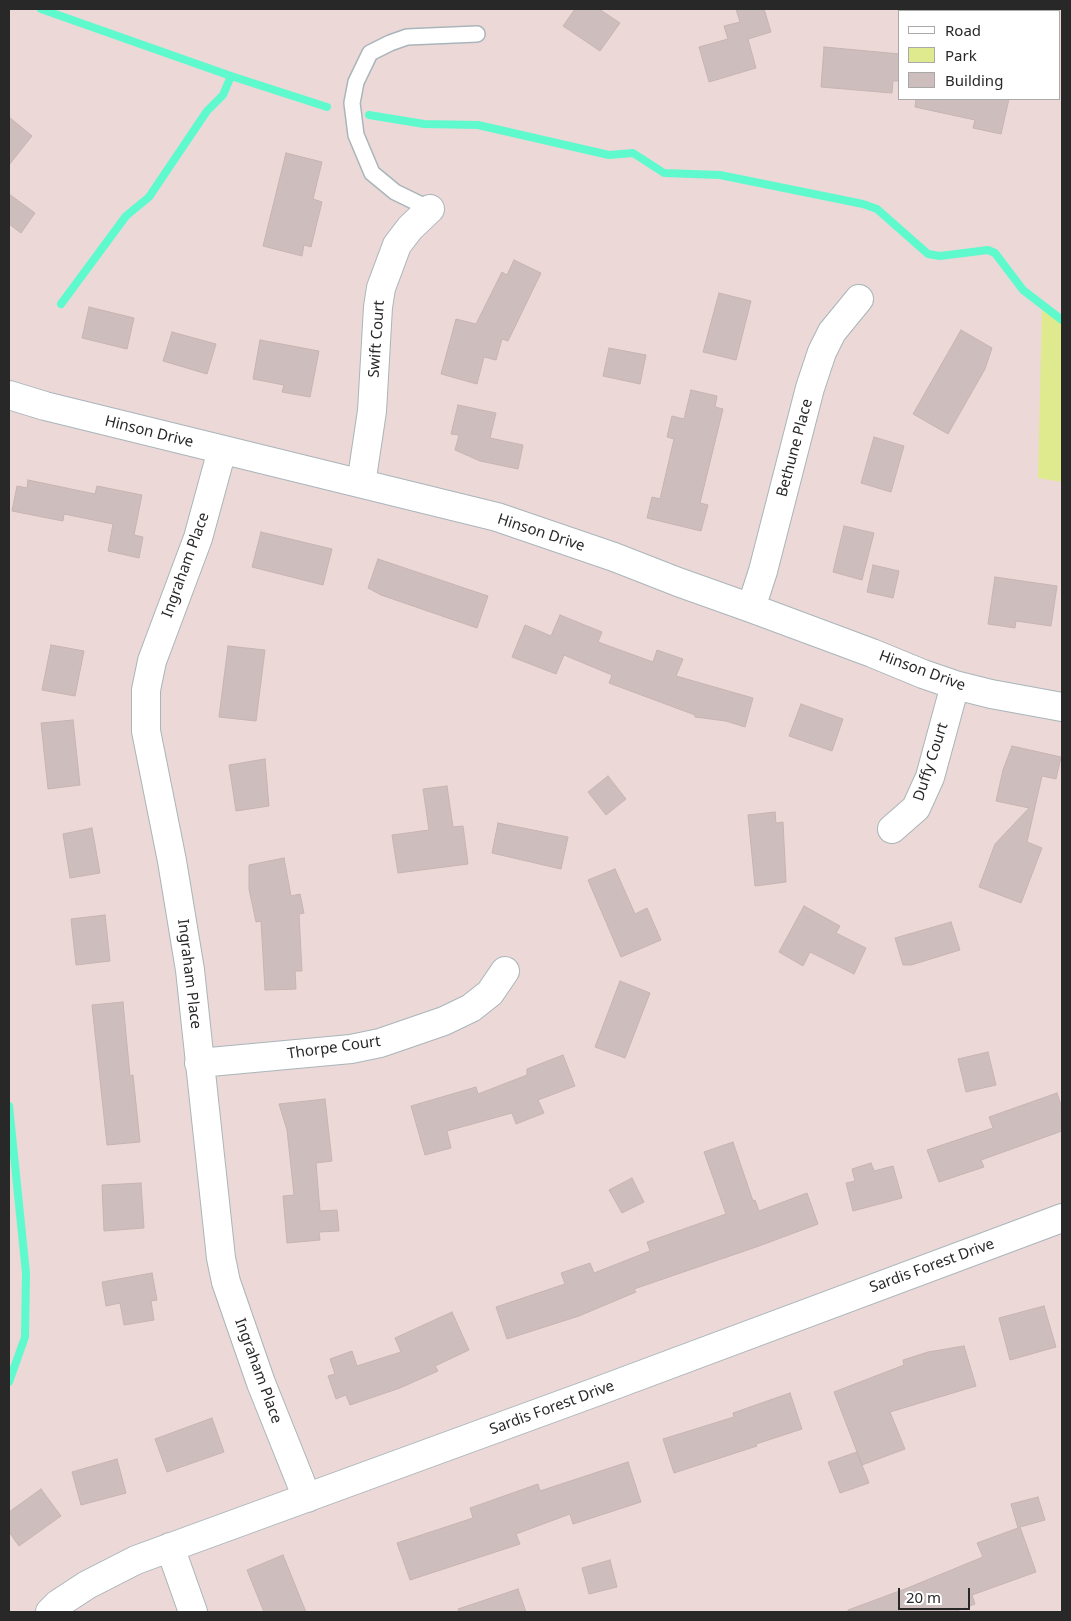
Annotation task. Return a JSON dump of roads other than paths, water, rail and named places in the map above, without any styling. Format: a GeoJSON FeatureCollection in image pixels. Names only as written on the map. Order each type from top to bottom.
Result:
{"type":"FeatureCollection","features":[{"type":"Feature","properties":{"kind":"street","name":"Swift Court"},"geometry":{"type":"LineString","coordinates":[[359,483],[363,471],[372,411],[380,288],[397,245],[410,228],[430,209]]}},
{"type":"Feature","properties":{"kind":"street","name":"Bethune Place"},"geometry":{"type":"LineString","coordinates":[[752,608],[810,388],[822,352],[832,332],[860,299]]}},
{"type":"Feature","properties":{"kind":"street","name":"Hinson Drive"},"geometry":{"type":"LineString","coordinates":[[9,395],[45,406],[497,517],[614,557],[954,685],[1062,707]]}},
{"type":"Feature","properties":{"kind":"street","name":"Ingraham Place"},"geometry":{"type":"LineString","coordinates":[[222,450],[198,538],[152,661],[146,690],[146,731],[172,861],[190,970],[221,1258],[226,1282],[261,1383],[307,1498]]}},
{"type":"Feature","properties":{"kind":"street","name":"Duffy Court"},"geometry":{"type":"LineString","coordinates":[[892,829],[916,808],[930,777],[954,685]]}},
{"type":"Feature","properties":{"kind":"street","name":"Thorpe Court"},"geometry":{"type":"LineString","coordinates":[[199,1062],[342,1050],[380,1043],[444,1021],[471,1008],[490,993],[505,971]]}},
{"type":"Feature","properties":{"kind":"street","name":"Sardis Forest Drive"},"geometry":{"type":"LineString","coordinates":[[50,1612],[58,1604],[87,1585],[136,1560],[593,1393],[1062,1218]]}},
{"type":"Feature","properties":{"kind":"street"},"geometry":{"type":"LineString","coordinates":[[170,1547],[193,1612]]}},
{"type":"Feature","properties":{"kind":"lane"},"geometry":{"type":"LineString","coordinates":[[430,209],[395,192],[372,173],[356,135],[352,103],[356,82],[370,53],[390,42],[407,37],[477,34]]}},
{"type":"Feature","properties":{"kind":"waterway"},"geometry":{"type":"LineString","coordinates":[[41,9],[231,76],[327,107]]}},
{"type":"Feature","properties":{"kind":"waterway"},"geometry":{"type":"LineString","coordinates":[[61,304],[126,216],[149,197],[207,111],[223,95],[231,76]]}},
{"type":"Feature","properties":{"kind":"waterway"},"geometry":{"type":"LineString","coordinates":[[369,115],[424,124],[478,125],[609,155],[633,153],[664,173],[720,175],[863,204],[877,209],[928,254],[940,256],[988,250],[995,253],[1023,290],[1062,320]]}},
{"type":"Feature","properties":{"kind":"waterway"},"geometry":{"type":"LineString","coordinates":[[9,1106],[26,1273],[25,1337],[9,1382]]}}]}
